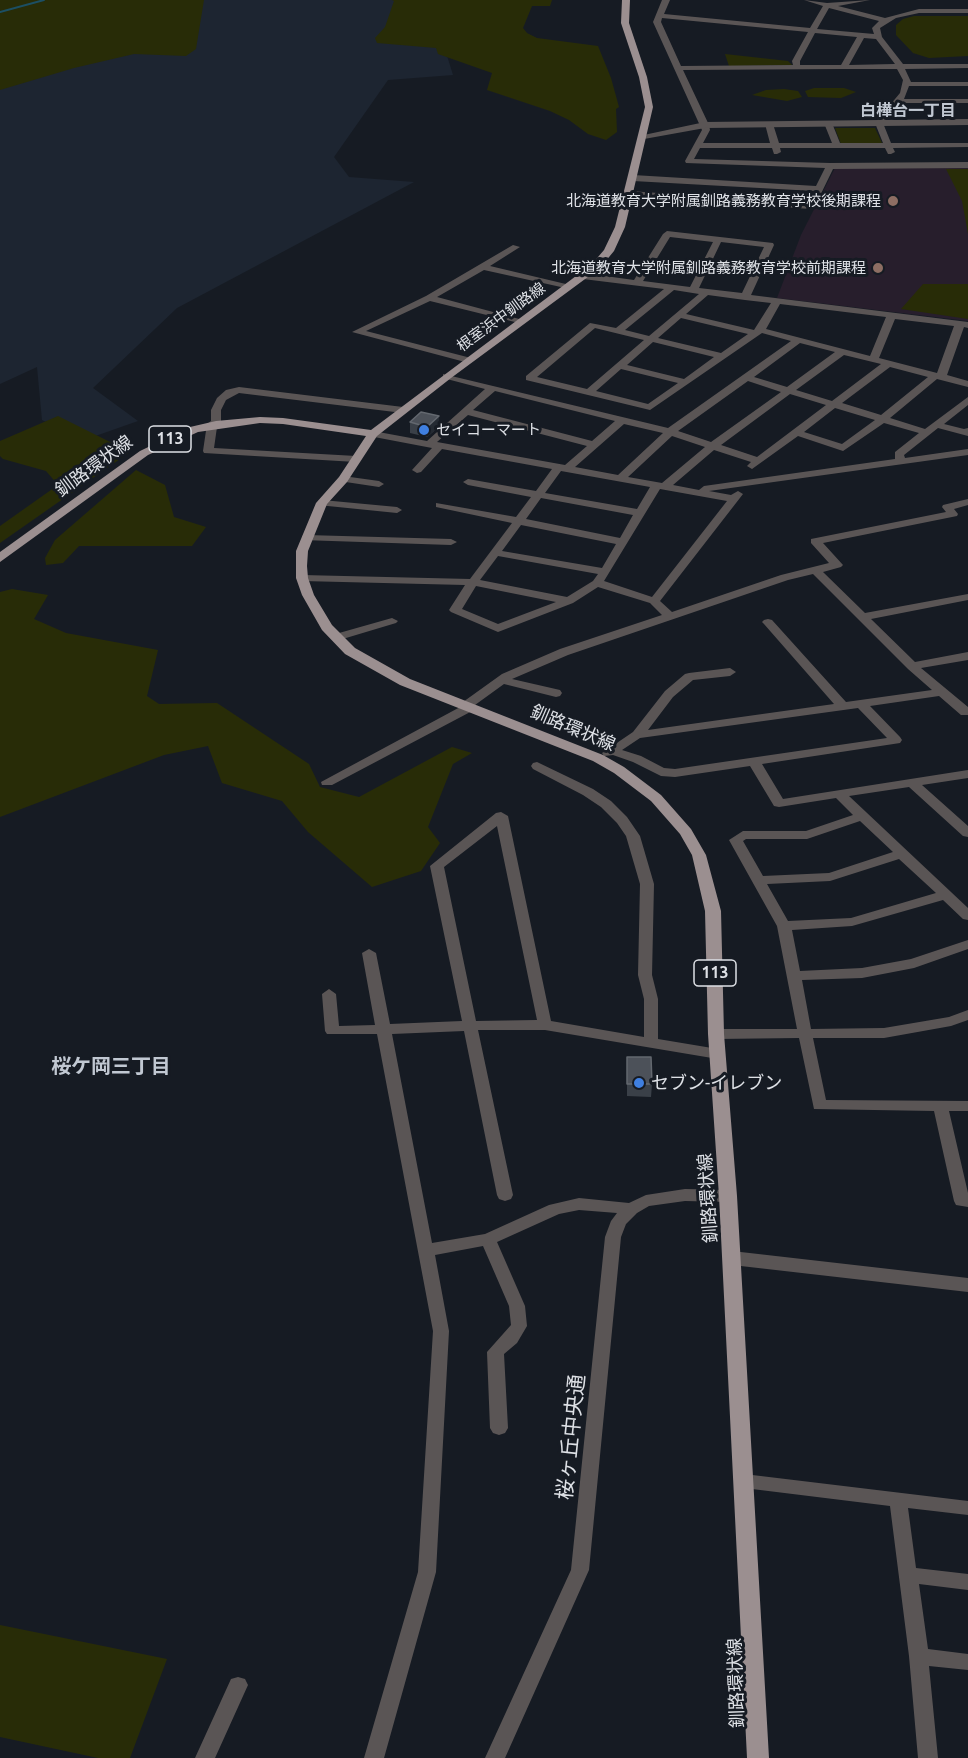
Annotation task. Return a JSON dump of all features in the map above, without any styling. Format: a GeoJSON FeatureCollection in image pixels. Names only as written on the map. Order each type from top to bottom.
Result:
{"type":"FeatureCollection","features":[{"type":"Feature","properties":{"kind":"main road","name":"根室浜中釧路線"},"geometry":{"type":"LineString","coordinates":[[373,434],[468,360],[583,276],[609,252],[620,227],[644,136],[649,107],[648,94],[625,23],[627,0]]}},
{"type":"Feature","properties":{"kind":"main road","name":"釧路環状線"},"geometry":{"type":"LineString","coordinates":[[0,558],[144,453],[167,440],[214,424],[239,421],[283,421],[373,434],[343,479],[322,503],[302,551],[302,578],[308,595],[336,637],[350,651],[371,665],[405,682],[605,754],[619,770],[656,798],[686,832],[699,855],[713,911],[716,1034],[732,1258],[758,1758]]}},
{"type":"Feature","properties":{"kind":"street"},"geometry":{"type":"LineString","coordinates":[[666,0],[657,22],[681,68],[705,125],[689,161],[830,166],[968,165]]}},
{"type":"Feature","properties":{"kind":"street"},"geometry":{"type":"LineString","coordinates":[[808,0],[885,20]]}},
{"type":"Feature","properties":{"kind":"street"},"geometry":{"type":"LineString","coordinates":[[827,5],[866,0]]}},
{"type":"Feature","properties":{"kind":"street"},"geometry":{"type":"LineString","coordinates":[[935,0],[950,9]]}},
{"type":"Feature","properties":{"kind":"street"},"geometry":{"type":"LineString","coordinates":[[797,68],[795,61],[827,5]]}},
{"type":"Feature","properties":{"kind":"street"},"geometry":{"type":"LineString","coordinates":[[879,123],[899,101],[908,84],[902,67],[878,37],[876,28],[885,20],[904,13],[950,9],[968,11]]}},
{"type":"Feature","properties":{"kind":"street"},"geometry":{"type":"LineString","coordinates":[[660,16],[878,37]]}},
{"type":"Feature","properties":{"kind":"street"},"geometry":{"type":"LineString","coordinates":[[843,68],[861,36]]}},
{"type":"Feature","properties":{"kind":"street"},"geometry":{"type":"LineString","coordinates":[[681,68],[968,66]]}},
{"type":"Feature","properties":{"kind":"street"},"geometry":{"type":"LineString","coordinates":[[908,84],[968,84]]}},
{"type":"Feature","properties":{"kind":"street"},"geometry":{"type":"LineString","coordinates":[[899,101],[968,101]]}},
{"type":"Feature","properties":{"kind":"street"},"geometry":{"type":"LineString","coordinates":[[644,136],[705,125],[968,122]]}},
{"type":"Feature","properties":{"kind":"street"},"geometry":{"type":"LineString","coordinates":[[828,123],[837,145]]}},
{"type":"Feature","properties":{"kind":"street"},"geometry":{"type":"LineString","coordinates":[[879,123],[896,165]]}},
{"type":"Feature","properties":{"kind":"street"},"geometry":{"type":"LineString","coordinates":[[769,124],[782,165]]}},
{"type":"Feature","properties":{"kind":"street"},"geometry":{"type":"LineString","coordinates":[[697,146],[968,145]]}},
{"type":"Feature","properties":{"kind":"street"},"geometry":{"type":"LineString","coordinates":[[629,194],[811,206],[830,166]]}},
{"type":"Feature","properties":{"kind":"street"},"geometry":{"type":"LineString","coordinates":[[633,178],[819,189]]}},
{"type":"Feature","properties":{"kind":"street"},"geometry":{"type":"LineString","coordinates":[[637,283],[666,234],[770,245],[745,297]]}},
{"type":"Feature","properties":{"kind":"street"},"geometry":{"type":"LineString","coordinates":[[693,290],[718,240]]}},
{"type":"Feature","properties":{"kind":"street"},"geometry":{"type":"LineString","coordinates":[[468,360],[357,332],[429,298],[516,247]]}},
{"type":"Feature","properties":{"kind":"street"},"geometry":{"type":"LineString","coordinates":[[484,267],[567,287]]}},
{"type":"Feature","properties":{"kind":"street"},"geometry":{"type":"LineString","coordinates":[[583,276],[964,325],[938,376],[843,448],[798,433]]}},
{"type":"Feature","properties":{"kind":"street"},"geometry":{"type":"LineString","coordinates":[[618,331],[672,287]]}},
{"type":"Feature","properties":{"kind":"street"},"geometry":{"type":"LineString","coordinates":[[589,392],[706,292]]}},
{"type":"Feature","properties":{"kind":"street"},"geometry":{"type":"LineString","coordinates":[[429,298],[520,322]]}},
{"type":"Feature","properties":{"kind":"street"},"geometry":{"type":"LineString","coordinates":[[721,356],[593,325],[530,378],[650,407],[757,332],[777,301]]}},
{"type":"Feature","properties":{"kind":"street"},"geometry":{"type":"LineString","coordinates":[[679,315],[799,340],[968,384]]}},
{"type":"Feature","properties":{"kind":"street"},"geometry":{"type":"LineString","coordinates":[[874,359],[891,316]]}},
{"type":"Feature","properties":{"kind":"street"},"geometry":{"type":"LineString","coordinates":[[621,478],[670,432],[799,340]]}},
{"type":"Feature","properties":{"kind":"street"},"geometry":{"type":"LineString","coordinates":[[622,420],[596,445],[564,467],[539,493],[455,610],[498,628],[569,601],[597,583],[660,486],[843,351]]}},
{"type":"Feature","properties":{"kind":"street"},"geometry":{"type":"LineString","coordinates":[[447,376],[670,432],[754,464],[889,363]]}},
{"type":"Feature","properties":{"kind":"street"},"geometry":{"type":"LineString","coordinates":[[619,366],[685,382]]}},
{"type":"Feature","properties":{"kind":"street"},"geometry":{"type":"LineString","coordinates":[[747,378],[928,433]]}},
{"type":"Feature","properties":{"kind":"street"},"geometry":{"type":"LineString","coordinates":[[417,470],[434,445],[464,411],[492,388]]}},
{"type":"Feature","properties":{"kind":"street"},"geometry":{"type":"LineString","coordinates":[[356,459],[208,452],[216,410],[222,398],[230,392],[239,390],[403,410]]}},
{"type":"Feature","properties":{"kind":"street"},"geometry":{"type":"LineString","coordinates":[[901,461],[899,454],[968,400]]}},
{"type":"Feature","properties":{"kind":"street"},"geometry":{"type":"LineString","coordinates":[[464,411],[596,445]]}},
{"type":"Feature","properties":{"kind":"street"},"geometry":{"type":"LineString","coordinates":[[938,425],[966,433],[968,431]]}},
{"type":"Feature","properties":{"kind":"street"},"geometry":{"type":"LineString","coordinates":[[373,434],[733,499]]}},
{"type":"Feature","properties":{"kind":"street"},"geometry":{"type":"LineString","coordinates":[[690,491],[968,452]]}},
{"type":"Feature","properties":{"kind":"street"},"geometry":{"type":"LineString","coordinates":[[343,479],[379,484]]}},
{"type":"Feature","properties":{"kind":"street"},"geometry":{"type":"LineString","coordinates":[[468,482],[641,513]]}},
{"type":"Feature","properties":{"kind":"street"},"geometry":{"type":"LineString","coordinates":[[654,601],[747,484]]}},
{"type":"Feature","properties":{"kind":"street"},"geometry":{"type":"LineString","coordinates":[[327,782],[468,706],[501,680],[564,652],[785,577],[837,566],[815,541],[953,514],[947,507],[968,502]]}},
{"type":"Feature","properties":{"kind":"street"},"geometry":{"type":"LineString","coordinates":[[322,503],[397,510]]}},
{"type":"Feature","properties":{"kind":"street"},"geometry":{"type":"LineString","coordinates":[[440,506],[623,542]]}},
{"type":"Feature","properties":{"kind":"street"},"geometry":{"type":"LineString","coordinates":[[306,538],[451,542]]}},
{"type":"Feature","properties":{"kind":"street"},"geometry":{"type":"LineString","coordinates":[[497,553],[605,572]]}},
{"type":"Feature","properties":{"kind":"street"},"geometry":{"type":"LineString","coordinates":[[815,570],[912,666],[965,711],[968,711]]}},
{"type":"Feature","properties":{"kind":"street"},"geometry":{"type":"LineString","coordinates":[[302,578],[473,582],[569,601]]}},
{"type":"Feature","properties":{"kind":"street"},"geometry":{"type":"LineString","coordinates":[[597,583],[654,601],[671,617]]}},
{"type":"Feature","properties":{"kind":"street"},"geometry":{"type":"LineString","coordinates":[[863,617],[968,597]]}},
{"type":"Feature","properties":{"kind":"street"},"geometry":{"type":"LineString","coordinates":[[336,637],[392,621]]}},
{"type":"Feature","properties":{"kind":"street"},"geometry":{"type":"LineString","coordinates":[[768,622],[843,706]]}},
{"type":"Feature","properties":{"kind":"street"},"geometry":{"type":"LineString","coordinates":[[912,666],[968,656]]}},
{"type":"Feature","properties":{"kind":"street"},"geometry":{"type":"LineString","coordinates":[[605,754],[637,735],[669,694],[689,677],[730,672]]}},
{"type":"Feature","properties":{"kind":"street"},"geometry":{"type":"LineString","coordinates":[[501,680],[556,693]]}},
{"type":"Feature","properties":{"kind":"street"},"geometry":{"type":"LineString","coordinates":[[637,735],[942,692]]}},
{"type":"Feature","properties":{"kind":"street"},"geometry":{"type":"LineString","coordinates":[[605,754],[637,759],[661,772],[675,773],[896,740],[861,704]]}},
{"type":"Feature","properties":{"kind":"street"},"geometry":{"type":"LineString","coordinates":[[754,761],[779,803],[968,774]]}},
{"type":"Feature","properties":{"kind":"street"},"geometry":{"type":"LineString","coordinates":[[537,766],[588,792],[606,804],[622,820],[633,836],[647,884],[645,975],[651,999],[651,1044]]}},
{"type":"Feature","properties":{"kind":"street"},"geometry":{"type":"LineString","coordinates":[[912,783],[968,833]]}},
{"type":"Feature","properties":{"kind":"street"},"geometry":{"type":"LineString","coordinates":[[840,795],[968,916]]}},
{"type":"Feature","properties":{"kind":"street"},"geometry":{"type":"LineString","coordinates":[[504,1195],[437,866],[501,816],[545,1025]]}},
{"type":"Feature","properties":{"kind":"street"},"geometry":{"type":"LineString","coordinates":[[862,816],[807,835],[743,835],[736,840],[784,926],[819,1105],[968,1106]]}},
{"type":"Feature","properties":{"kind":"street"},"geometry":{"type":"LineString","coordinates":[[757,880],[830,877],[903,854]]}},
{"type":"Feature","properties":{"kind":"street"},"geometry":{"type":"LineString","coordinates":[[784,926],[852,922],[945,895]]}},
{"type":"Feature","properties":{"kind":"street"},"geometry":{"type":"LineString","coordinates":[[795,976],[862,973],[914,963],[968,944]]}},
{"type":"Feature","properties":{"kind":"street"},"geometry":{"type":"LineString","coordinates":[[369,953],[441,1331],[427,1572],[374,1758]]}},
{"type":"Feature","properties":{"kind":"street"},"geometry":{"type":"LineString","coordinates":[[329,994],[332,1031],[545,1025],[718,1054]]}},
{"type":"Feature","properties":{"kind":"street"},"geometry":{"type":"LineString","coordinates":[[716,1034],[884,1033],[951,1021],[968,1015]]}},
{"type":"Feature","properties":{"kind":"street"},"geometry":{"type":"LineString","coordinates":[[941,1107],[962,1201],[968,1201]]}},
{"type":"Feature","properties":{"kind":"street"},"geometry":{"type":"LineString","coordinates":[[427,1250],[488,1239],[555,1209],[579,1204],[631,1209],[645,1201],[666,1196],[728,1196]]}},
{"type":"Feature","properties":{"kind":"street","name":"桜ヶ丘中央通"},"geometry":{"type":"LineString","coordinates":[[495,1758],[580,1570],[613,1237],[619,1221],[631,1209]]}},
{"type":"Feature","properties":{"kind":"street"},"geometry":{"type":"LineString","coordinates":[[488,1239],[517,1306],[519,1326],[511,1338],[495,1352],[499,1428]]}},
{"type":"Feature","properties":{"kind":"street"},"geometry":{"type":"LineString","coordinates":[[732,1258],[968,1285]]}},
{"type":"Feature","properties":{"kind":"street"},"geometry":{"type":"LineString","coordinates":[[744,1481],[968,1508]]}},
{"type":"Feature","properties":{"kind":"street"},"geometry":{"type":"LineString","coordinates":[[898,1500],[919,1656],[927,1758]]}},
{"type":"Feature","properties":{"kind":"street"},"geometry":{"type":"LineString","coordinates":[[908,1575],[968,1582]]}},
{"type":"Feature","properties":{"kind":"street"},"geometry":{"type":"LineString","coordinates":[[919,1656],[968,1662]]}},
{"type":"Feature","properties":{"kind":"street"},"geometry":{"type":"LineString","coordinates":[[205,1758],[238,1685]]}},
{"type":"Feature","properties":{"kind":"shaded area"},"geometry":{"type":"Polygon","coordinates":[[[162,0],[435,0],[443,43],[453,75],[388,80],[334,157],[349,177],[414,182],[177,308],[93,388],[138,421],[84,440],[42,420],[37,367],[0,384],[0,72],[162,0]]]}},
{"type":"Feature","properties":{"kind":"shaded area"},"geometry":{"type":"Polygon","coordinates":[[[968,167],[968,321],[777,298],[801,235],[835,168],[968,167]]]}},
{"type":"Feature","properties":{"kind":"green space"},"geometry":{"type":"Polygon","coordinates":[[[0,0],[204,0],[196,49],[186,56],[134,54],[74,68],[0,90],[0,0]]]}},
{"type":"Feature","properties":{"kind":"green space"},"geometry":{"type":"Polygon","coordinates":[[[392,0],[552,0],[550,6],[532,6],[523,28],[537,38],[598,46],[611,78],[619,107],[616,109],[617,132],[606,140],[588,134],[569,120],[550,111],[487,90],[492,73],[438,54],[436,48],[377,43],[375,38],[385,27],[394,1],[392,0]]]}},
{"type":"Feature","properties":{"kind":"green space"},"geometry":{"type":"Polygon","coordinates":[[[914,16],[968,16],[968,56],[929,58],[913,53],[896,35],[896,25],[903,19],[914,16]]]}},
{"type":"Feature","properties":{"kind":"green space"},"geometry":{"type":"Polygon","coordinates":[[[725,54],[788,61],[792,65],[729,66],[725,54]]]}},
{"type":"Feature","properties":{"kind":"green space"},"geometry":{"type":"Polygon","coordinates":[[[814,88],[844,88],[856,92],[841,98],[808,97],[805,91],[814,88]]]}},
{"type":"Feature","properties":{"kind":"green space"},"geometry":{"type":"Polygon","coordinates":[[[766,90],[798,91],[802,97],[787,101],[752,95],[766,90]]]}},
{"type":"Feature","properties":{"kind":"green space"},"geometry":{"type":"Polygon","coordinates":[[[835,128],[875,128],[882,143],[841,144],[835,128]]]}},
{"type":"Feature","properties":{"kind":"green space"},"geometry":{"type":"Polygon","coordinates":[[[946,169],[968,169],[968,234],[962,201],[946,169]]]}},
{"type":"Feature","properties":{"kind":"green space"},"geometry":{"type":"Polygon","coordinates":[[[923,284],[968,284],[968,319],[901,309],[923,284]]]}},
{"type":"Feature","properties":{"kind":"green space"},"geometry":{"type":"Polygon","coordinates":[[[58,416],[130,452],[0,543],[0,526],[58,485],[46,471],[3,459],[0,456],[0,441],[58,416]]]}},
{"type":"Feature","properties":{"kind":"green space"},"geometry":{"type":"Polygon","coordinates":[[[136,470],[165,485],[174,517],[206,527],[192,546],[79,546],[63,563],[46,565],[45,558],[55,540],[136,470]]]}},
{"type":"Feature","properties":{"kind":"green space"},"geometry":{"type":"Polygon","coordinates":[[[12,589],[48,595],[34,619],[66,633],[158,650],[147,696],[159,704],[217,703],[309,764],[320,787],[359,797],[452,747],[472,753],[453,764],[428,827],[440,843],[421,871],[372,887],[308,832],[282,801],[222,783],[208,746],[164,755],[0,817],[0,592],[12,589]]]}},
{"type":"Feature","properties":{"kind":"green space"},"geometry":{"type":"Polygon","coordinates":[[[0,1625],[167,1659],[130,1758],[98,1758],[0,1737],[0,1625]]]}},
{"type":"Feature","properties":{"kind":"building"},"geometry":{"type":"Polygon","coordinates":[[[421,412],[439,416],[427,427],[410,422],[421,412]]]}},
{"type":"Feature","properties":{"kind":"building"},"geometry":{"type":"Polygon","coordinates":[[[627,1057],[651,1057],[652,1084],[627,1084],[627,1057]]]}},
{"type":"Feature","properties":{"kind":"waterway"},"geometry":{"type":"LineString","coordinates":[[0,12],[44,0]]}},
{"type":"Feature","properties":{"kind":"place","name":"北海道教育大学附属釧路義務教育学校後期課程"},"geometry":{"type":"Point","coordinates":[893,201]}},
{"type":"Feature","properties":{"kind":"place","name":"北海道教育大学附属釧路義務教育学校前期課程"},"geometry":{"type":"Point","coordinates":[878,268]}},
{"type":"Feature","properties":{"kind":"place","name":"セイコーマート"},"geometry":{"type":"Point","coordinates":[424,430]}},
{"type":"Feature","properties":{"kind":"place","name":"セブン-イレブン"},"geometry":{"type":"Point","coordinates":[639,1083]}},
{"type":"Feature","properties":{"kind":"district","name":"白樺台一丁目"},"geometry":{"type":"Point","coordinates":[908,111]}},
{"type":"Feature","properties":{"kind":"district","name":"桜ケ岡三丁目"},"geometry":{"type":"Point","coordinates":[111,1066]}}]}
